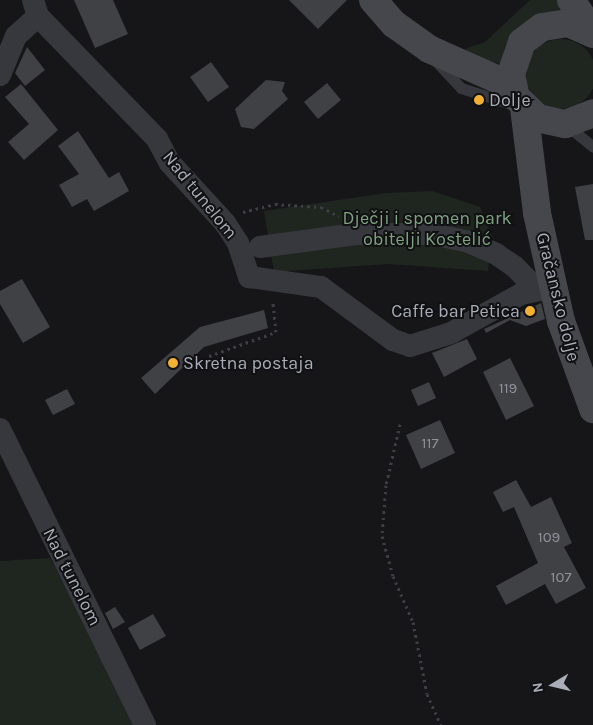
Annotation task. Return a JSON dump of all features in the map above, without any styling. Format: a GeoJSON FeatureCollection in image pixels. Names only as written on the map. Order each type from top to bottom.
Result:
{"type":"FeatureCollection","features":[{"type":"Feature","properties":{"kind":"main road"},"geometry":{"type":"LineString","coordinates":[[373,0],[394,24],[429,50],[518,97],[538,118],[583,120]]}},
{"type":"Feature","properties":{"kind":"main road"},"geometry":{"type":"LineString","coordinates":[[571,0],[593,34]]}},
{"type":"Feature","properties":{"kind":"main road","name":"Gračansko dolje"},"geometry":{"type":"LineString","coordinates":[[593,34],[568,23],[534,31],[515,53],[518,97],[533,181],[545,289],[593,409]]}},
{"type":"Feature","properties":{"kind":"main road","name":"Gračansko dolje"},"geometry":{"type":"LineString","coordinates":[[533,181],[541,148],[549,134],[583,120]]}},
{"type":"Feature","properties":{"kind":"street","name":"Nad tunelom"},"geometry":{"type":"LineString","coordinates":[[0,75],[16,36],[35,8],[156,139],[170,163],[225,223],[238,243],[249,277],[321,287],[393,340],[410,346],[433,341],[503,302],[545,289]]}},
{"type":"Feature","properties":{"kind":"street"},"geometry":{"type":"LineString","coordinates":[[260,247],[356,234],[432,234],[466,240],[514,266],[545,289]]}},
{"type":"Feature","properties":{"kind":"street","name":"Nad tunelom"},"geometry":{"type":"LineString","coordinates":[[0,429],[145,725]]}},
{"type":"Feature","properties":{"kind":"lane"},"geometry":{"type":"LineString","coordinates":[[583,120],[593,147]]}},
{"type":"Feature","properties":{"kind":"path"},"geometry":{"type":"LineString","coordinates":[[225,223],[261,204],[321,207],[336,212],[356,234]]}},
{"type":"Feature","properties":{"kind":"path"},"geometry":{"type":"LineString","coordinates":[[209,356],[276,332],[274,321]]}},
{"type":"Feature","properties":{"kind":"path"},"geometry":{"type":"LineString","coordinates":[[400,424],[386,485],[382,536],[393,576],[413,622],[427,694],[441,725]]}},
{"type":"Feature","properties":{"kind":"green space"},"geometry":{"type":"Polygon","coordinates":[[[530,0],[560,0],[568,12],[526,23],[505,46],[501,64],[464,55],[467,48],[485,42],[530,0]]]}},
{"type":"Feature","properties":{"kind":"green space"},"geometry":{"type":"Polygon","coordinates":[[[554,39],[568,39],[581,45],[590,54],[596,67],[594,87],[586,99],[568,109],[554,109],[541,103],[532,94],[526,81],[526,67],[532,54],[541,45],[554,39]]]}},
{"type":"Feature","properties":{"kind":"green space","name":"Dječji i spomen park obitelji Kostelić"},"geometry":{"type":"Polygon","coordinates":[[[432,191],[480,207],[492,236],[488,271],[388,264],[274,272],[264,211],[386,193],[432,191]]]}},
{"type":"Feature","properties":{"kind":"green space"},"geometry":{"type":"Polygon","coordinates":[[[50,558],[133,725],[0,725],[0,561],[50,558]]]}},
{"type":"Feature","properties":{"kind":"building"},"geometry":{"type":"Polygon","coordinates":[[[74,0],[113,0],[128,34],[95,48],[74,0]]]}},
{"type":"Feature","properties":{"kind":"building"},"geometry":{"type":"Polygon","coordinates":[[[289,0],[347,0],[318,29],[289,0]]]}},
{"type":"Feature","properties":{"kind":"building"},"geometry":{"type":"Polygon","coordinates":[[[27,47],[45,70],[25,86],[15,73],[27,47]]]}},
{"type":"Feature","properties":{"kind":"building"},"geometry":{"type":"Polygon","coordinates":[[[211,62],[229,87],[208,102],[190,77],[211,62]]]}},
{"type":"Feature","properties":{"kind":"building"},"geometry":{"type":"Polygon","coordinates":[[[266,80],[285,82],[282,91],[288,99],[254,129],[241,127],[235,109],[266,80]]]}},
{"type":"Feature","properties":{"kind":"building"},"geometry":{"type":"Polygon","coordinates":[[[327,83],[341,100],[318,119],[304,102],[327,83]]]}},
{"type":"Feature","properties":{"kind":"building"},"geometry":{"type":"Polygon","coordinates":[[[21,84],[58,130],[24,160],[8,142],[29,124],[5,97],[21,84]]]}},
{"type":"Feature","properties":{"kind":"building"},"geometry":{"type":"Polygon","coordinates":[[[78,131],[109,178],[119,172],[129,191],[94,211],[87,199],[72,207],[59,185],[79,174],[58,146],[78,131]]]}},
{"type":"Feature","properties":{"kind":"building"},"geometry":{"type":"Polygon","coordinates":[[[593,184],[593,240],[585,240],[575,187],[593,184]]]}},
{"type":"Feature","properties":{"kind":"building"},"geometry":{"type":"Polygon","coordinates":[[[22,279],[50,327],[23,343],[0,304],[0,291],[22,279]]]}},
{"type":"Feature","properties":{"kind":"building"},"geometry":{"type":"Polygon","coordinates":[[[541,303],[545,319],[526,326],[510,320],[486,333],[484,329],[541,303]]]}},
{"type":"Feature","properties":{"kind":"building","name":"Skretna postaja"},"geometry":{"type":"Polygon","coordinates":[[[264,310],[268,328],[204,347],[155,394],[141,378],[200,327],[264,310]]]}},
{"type":"Feature","properties":{"kind":"building"},"geometry":{"type":"Polygon","coordinates":[[[467,339],[477,359],[444,377],[432,353],[467,339]]]}},
{"type":"Feature","properties":{"kind":"building"},"geometry":{"type":"Polygon","coordinates":[[[510,358],[534,406],[506,420],[483,372],[510,358]]]}},
{"type":"Feature","properties":{"kind":"building"},"geometry":{"type":"Polygon","coordinates":[[[429,382],[436,398],[418,406],[411,390],[429,382]]]}},
{"type":"Feature","properties":{"kind":"building"},"geometry":{"type":"Polygon","coordinates":[[[67,389],[75,404],[53,415],[45,400],[67,389]]]}},
{"type":"Feature","properties":{"kind":"building"},"geometry":{"type":"Polygon","coordinates":[[[440,420],[455,453],[421,469],[406,435],[440,420]]]}},
{"type":"Feature","properties":{"kind":"building"},"geometry":{"type":"Polygon","coordinates":[[[516,480],[531,507],[551,497],[572,543],[564,547],[586,588],[556,604],[545,584],[506,605],[496,586],[538,563],[514,507],[503,512],[493,492],[516,480]]]}},
{"type":"Feature","properties":{"kind":"building"},"geometry":{"type":"Polygon","coordinates":[[[115,607],[125,622],[113,629],[105,613],[115,607]]]}},
{"type":"Feature","properties":{"kind":"building"},"geometry":{"type":"Polygon","coordinates":[[[153,614],[166,636],[140,650],[128,628],[153,614]]]}},
{"type":"Feature","properties":{"kind":"place","name":"Dolje"},"geometry":{"type":"Point","coordinates":[479,100]}},
{"type":"Feature","properties":{"kind":"place","name":"Caffe bar Petica"},"geometry":{"type":"Point","coordinates":[530,311]}},
{"type":"Feature","properties":{"kind":"place","name":"Skretna postaja"},"geometry":{"type":"Point","coordinates":[173,363]}}]}
